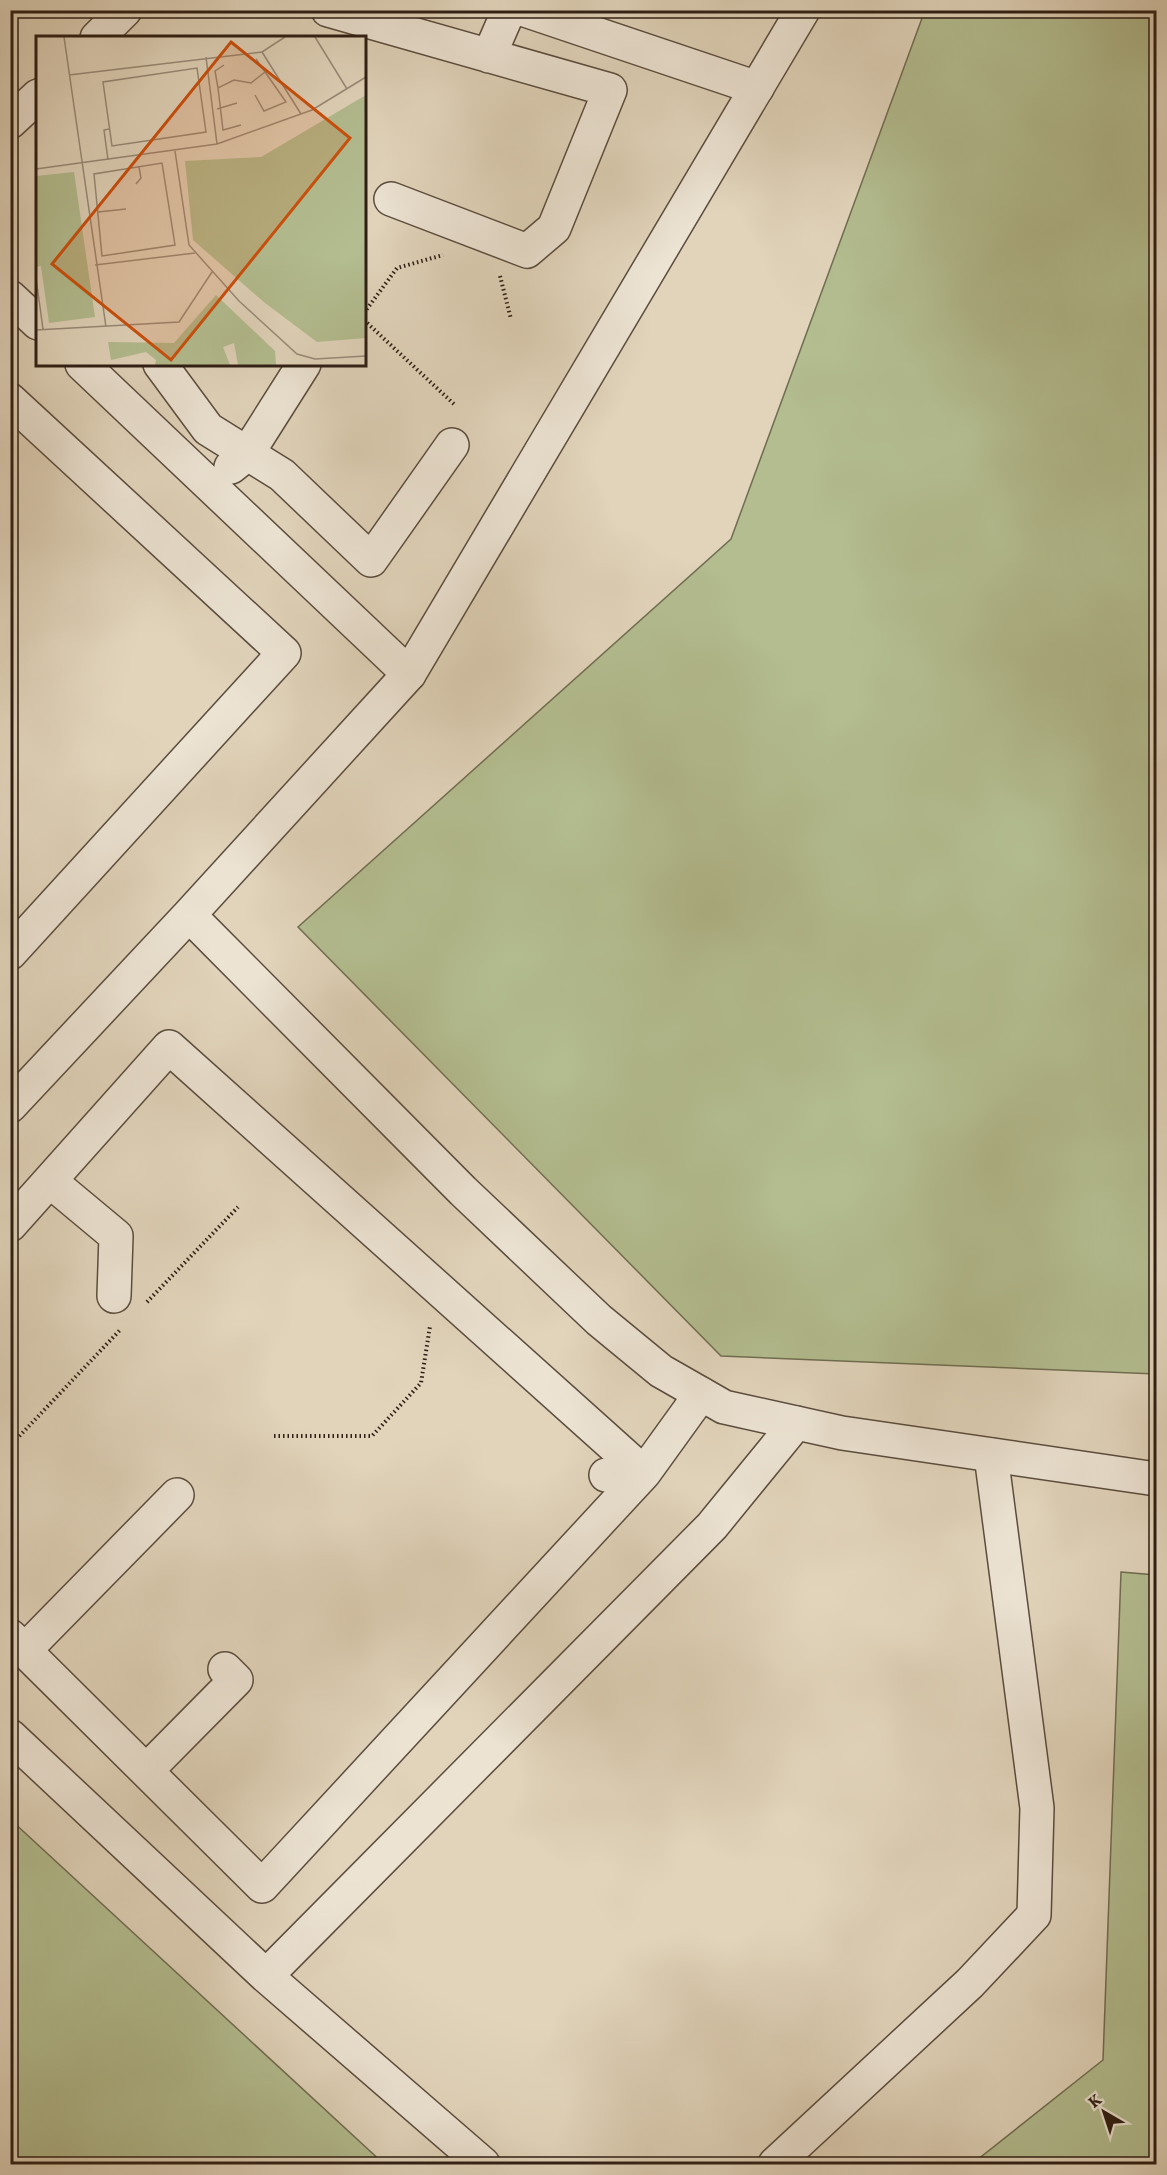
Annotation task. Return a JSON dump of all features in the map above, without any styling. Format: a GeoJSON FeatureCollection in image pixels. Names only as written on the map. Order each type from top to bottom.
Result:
{"type":"FeatureCollection","features":[{"type":"Feature","properties":{"kind":"street"},"geometry":{"type":"LineString","coordinates":[[99,36],[125,10]]}},
{"type":"Feature","properties":{"kind":"street"},"geometry":{"type":"LineString","coordinates":[[489,56],[509,10]]}},
{"type":"Feature","properties":{"kind":"street"},"geometry":{"type":"LineString","coordinates":[[525,10],[757,88]]}},
{"type":"Feature","properties":{"kind":"street"},"geometry":{"type":"LineString","coordinates":[[10,1106],[189,915],[409,674],[803,10]]}},
{"type":"Feature","properties":{"kind":"street"},"geometry":{"type":"LineString","coordinates":[[335,21],[489,56],[610,90],[554,228],[527,251],[391,200]]}},
{"type":"Feature","properties":{"kind":"street"},"geometry":{"type":"LineString","coordinates":[[10,122],[36,98]]}},
{"type":"Feature","properties":{"kind":"street"},"geometry":{"type":"LineString","coordinates":[[10,297],[36,321]]}},
{"type":"Feature","properties":{"kind":"street"},"geometry":{"type":"LineString","coordinates":[[84,366],[409,674]]}},
{"type":"Feature","properties":{"kind":"street"},"geometry":{"type":"LineString","coordinates":[[161,366],[208,429],[282,475],[371,560],[452,445]]}},
{"type":"Feature","properties":{"kind":"street"},"geometry":{"type":"LineString","coordinates":[[210,485],[247,454],[303,366]]}},
{"type":"Feature","properties":{"kind":"street"},"geometry":{"type":"LineString","coordinates":[[10,400],[284,653],[10,953]]}},
{"type":"Feature","properties":{"kind":"street"},"geometry":{"type":"LineString","coordinates":[[189,915],[463,1191],[599,1320],[661,1371],[724,1407],[796,1423],[842,1433],[1156,1479]]}},
{"type":"Feature","properties":{"kind":"street"},"geometry":{"type":"LineString","coordinates":[[10,1225],[169,1047],[644,1473]]}},
{"type":"Feature","properties":{"kind":"street"},"geometry":{"type":"LineString","coordinates":[[244,1144],[280,1146]]}},
{"type":"Feature","properties":{"kind":"street"},"geometry":{"type":"LineString","coordinates":[[50,1181],[116,1236],[114,1296]]}},
{"type":"Feature","properties":{"kind":"street"},"geometry":{"type":"LineString","coordinates":[[177,1495],[18,1643],[262,1886],[349,1778],[485,1633],[644,1473],[701,1394]]}},
{"type":"Feature","properties":{"kind":"street"},"geometry":{"type":"LineString","coordinates":[[266,1976],[712,1526],[796,1423]]}},
{"type":"Feature","properties":{"kind":"street"},"geometry":{"type":"LineString","coordinates":[[774,2164],[970,1983],[1034,1915],[1037,1808],[991,1455]]}},
{"type":"Feature","properties":{"kind":"street"},"geometry":{"type":"LineString","coordinates":[[606,1475],[644,1473]]}},
{"type":"Feature","properties":{"kind":"street"},"geometry":{"type":"LineString","coordinates":[[146,1771],[236,1680],[225,1669]]}},
{"type":"Feature","properties":{"kind":"street"},"geometry":{"type":"LineString","coordinates":[[10,1736],[266,1976],[483,2164]]}},
{"type":"Feature","properties":{"kind":"path"},"geometry":{"type":"LineString","coordinates":[[366,310],[397,268],[450,253]]}},
{"type":"Feature","properties":{"kind":"path"},"geometry":{"type":"LineString","coordinates":[[498,268],[511,319]]}},
{"type":"Feature","properties":{"kind":"path"},"geometry":{"type":"LineString","coordinates":[[366,322],[455,405]]}},
{"type":"Feature","properties":{"kind":"path"},"geometry":{"type":"LineString","coordinates":[[274,1436],[372,1436],[421,1383],[437,1287]]}},
{"type":"Feature","properties":{"kind":"green space"},"geometry":{"type":"Polygon","coordinates":[[[925,10],[1156,11],[1156,1374],[721,1356],[298,927],[731,539],[925,10]]]}},
{"type":"Feature","properties":{"kind":"green space"},"geometry":{"type":"Polygon","coordinates":[[[1121,1572],[1156,1575],[1156,2164],[972,2164],[1103,2060],[1121,1572]]]}},
{"type":"Feature","properties":{"kind":"green space"},"geometry":{"type":"Polygon","coordinates":[[[11,1820],[384,2164],[11,2164],[11,1820]]]}}]}
